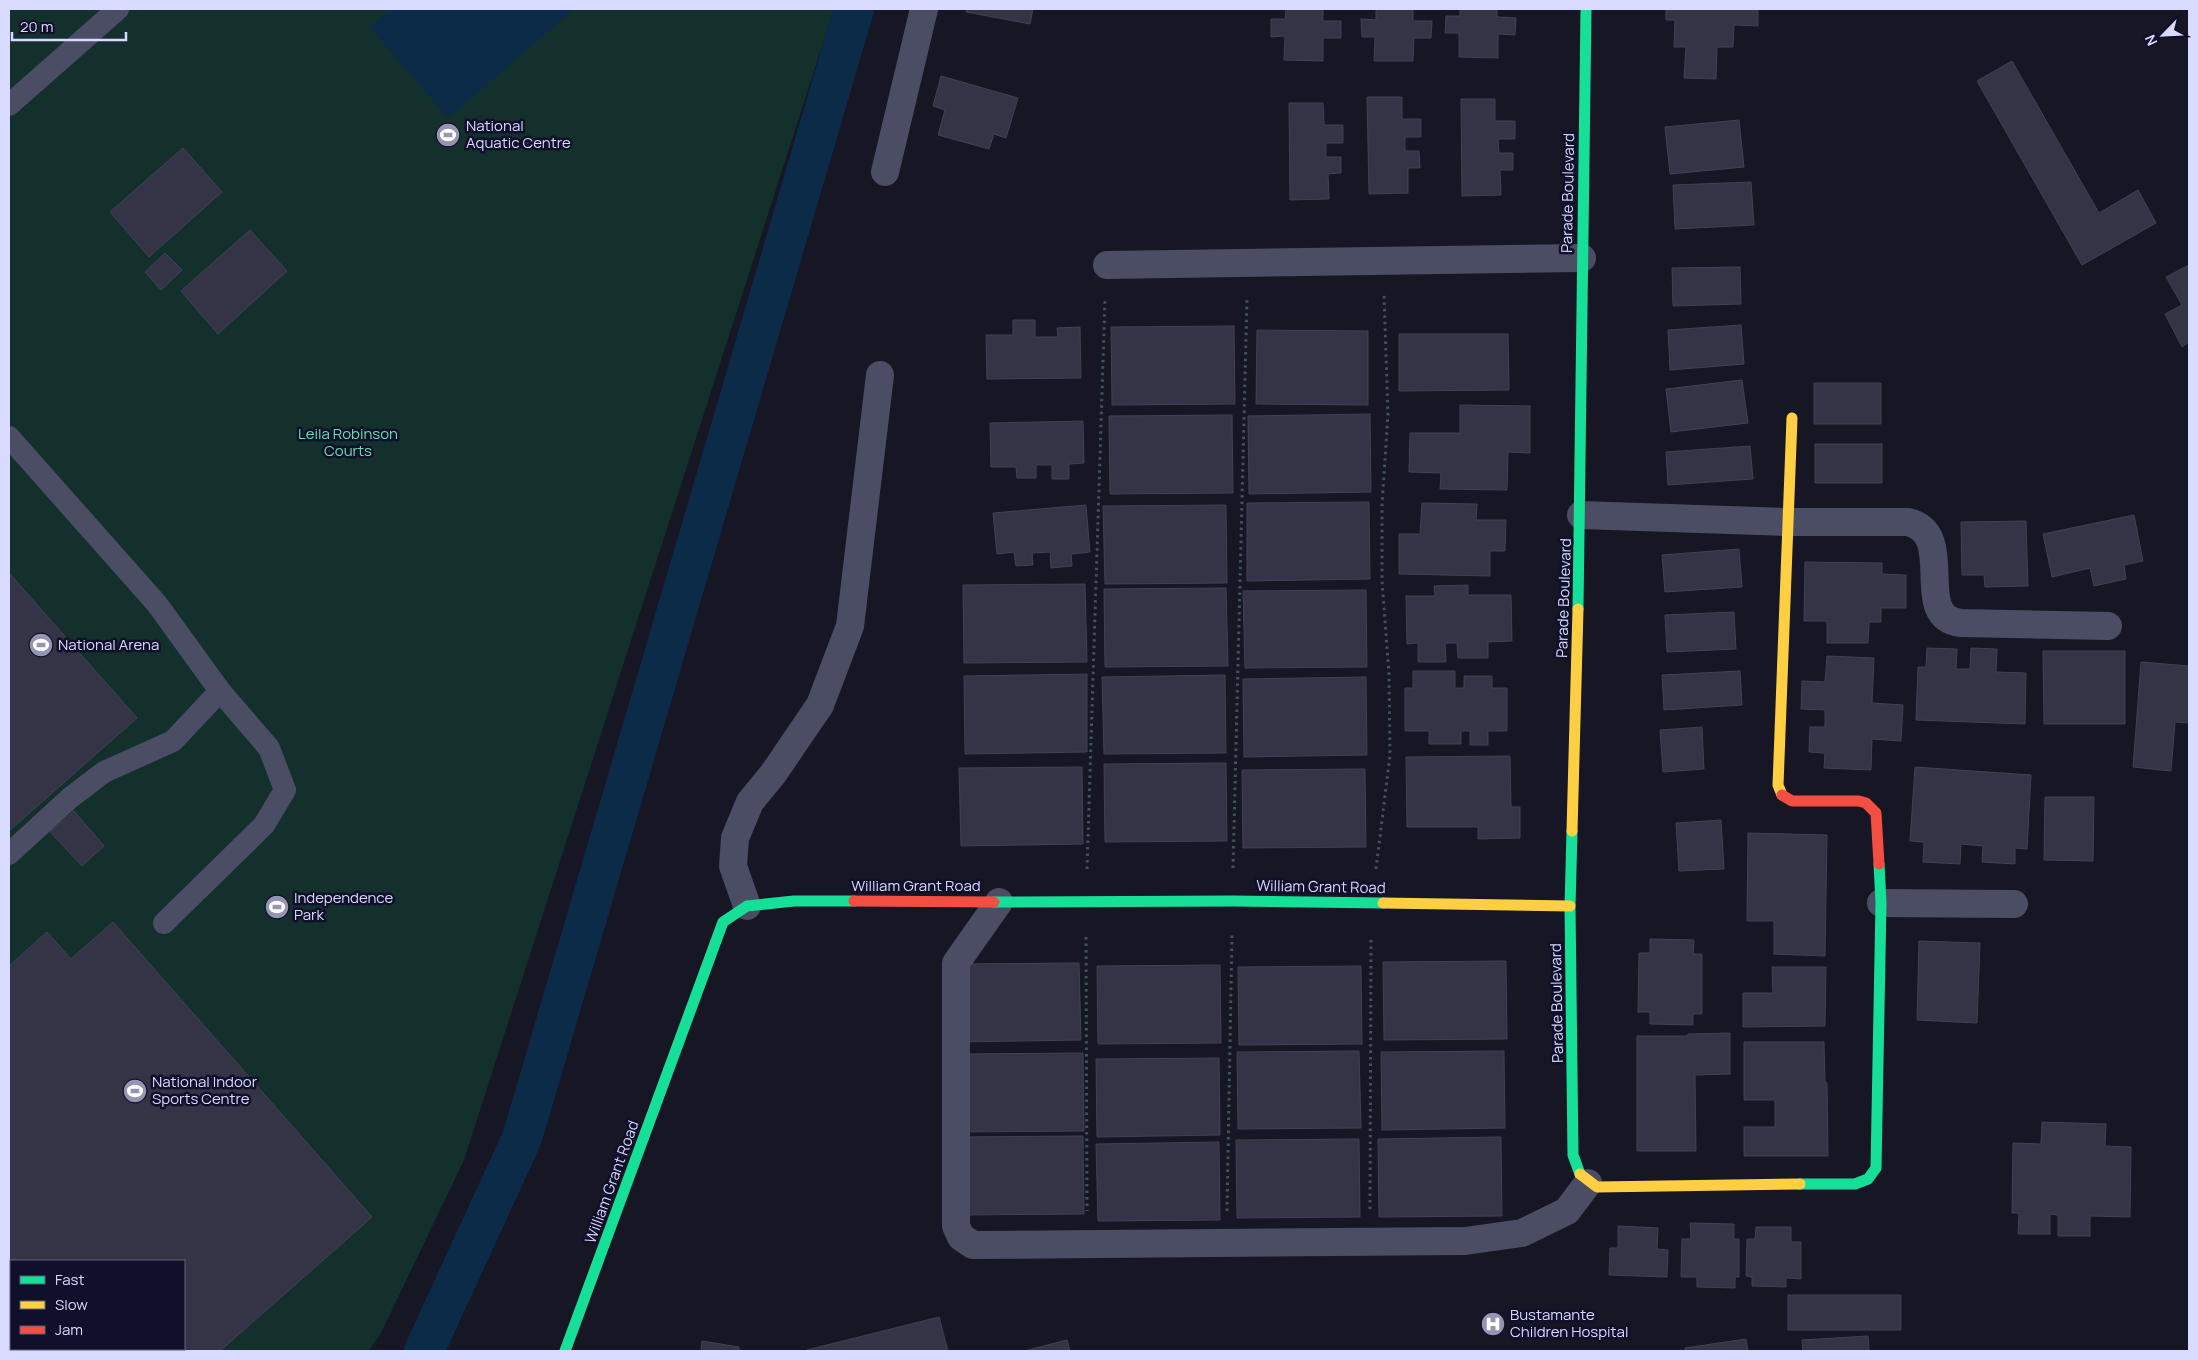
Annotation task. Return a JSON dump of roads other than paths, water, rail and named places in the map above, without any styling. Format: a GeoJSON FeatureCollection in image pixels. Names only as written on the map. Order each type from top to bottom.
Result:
{"type":"FeatureCollection","features":[{"type":"Feature","properties":{"kind":"street"},"geometry":{"type":"LineString","coordinates":[[885,172],[924,9]]}},
{"type":"Feature","properties":{"kind":"street","name":"Parade Boulevard"},"geometry":{"type":"LineString","coordinates":[[1586,9],[1582,258],[1581,515],[1570,906],[1573,1155],[1580,1175],[1588,1183]]}},
{"type":"Feature","properties":{"kind":"street"},"geometry":{"type":"LineString","coordinates":[[1107,264],[1582,258]]}},
{"type":"Feature","properties":{"kind":"street"},"geometry":{"type":"LineString","coordinates":[[747,906],[733,866],[735,838],[750,802],[773,774],[820,705],[850,626],[880,375]]}},
{"type":"Feature","properties":{"kind":"street"},"geometry":{"type":"LineString","coordinates":[[999,902],[956,963],[956,1226],[961,1237],[972,1245],[1465,1241],[1522,1233],[1567,1211],[1588,1183],[1608,1188],[1744,1183],[1862,1183],[1874,1174],[1878,1161],[1881,903],[1878,820],[1872,807],[1866,802],[1792,801],[1782,795],[1779,790],[1792,418]]}},
{"type":"Feature","properties":{"kind":"street"},"geometry":{"type":"LineString","coordinates":[[1581,515],[1788,522],[1908,522],[1923,528],[1932,542],[1938,608],[1947,619],[1954,622],[2108,626]]}},
{"type":"Feature","properties":{"kind":"street","name":"William Grant Road"},"geometry":{"type":"LineString","coordinates":[[565,1351],[724,922],[747,906],[794,901],[1086,903],[1233,901],[1570,906]]}},
{"type":"Feature","properties":{"kind":"street"},"geometry":{"type":"LineString","coordinates":[[1881,903],[2014,904]]}},
{"type":"Feature","properties":{"kind":"lane"},"geometry":{"type":"LineString","coordinates":[[9,105],[118,9]]}},
{"type":"Feature","properties":{"kind":"lane"},"geometry":{"type":"LineString","coordinates":[[9,438],[157,604],[220,691],[269,748],[285,790],[264,824],[164,923]]}},
{"type":"Feature","properties":{"kind":"lane"},"geometry":{"type":"LineString","coordinates":[[9,854],[70,798],[104,772],[173,741],[220,691]]}},
{"type":"Feature","properties":{"kind":"water"},"geometry":{"type":"Polygon","coordinates":[[[391,9],[574,9],[448,118],[370,27],[391,9]]]}},
{"type":"Feature","properties":{"kind":"waterway"},"geometry":{"type":"LineString","coordinates":[[424,1351],[522,1138],[854,9]]}},
{"type":"Feature","properties":{"kind":"place","name":"National Aquatic Centre"},"geometry":{"type":"Point","coordinates":[448,135]}},
{"type":"Feature","properties":{"kind":"place","name":"National Arena"},"geometry":{"type":"Point","coordinates":[41,645]}},
{"type":"Feature","properties":{"kind":"place","name":"Independence Park"},"geometry":{"type":"Point","coordinates":[277,907]}},
{"type":"Feature","properties":{"kind":"place","name":"National Indoor Sports Centre"},"geometry":{"type":"Point","coordinates":[135,1091]}},
{"type":"Feature","properties":{"kind":"place","name":"Bustamante Children Hospital"},"geometry":{"type":"Point","coordinates":[1493,1324]}},
{"type":"Feature","properties":{"kind":"park label","name":"Leila Robinson Courts"},"geometry":{"type":"Point","coordinates":[348,442]}}]}
